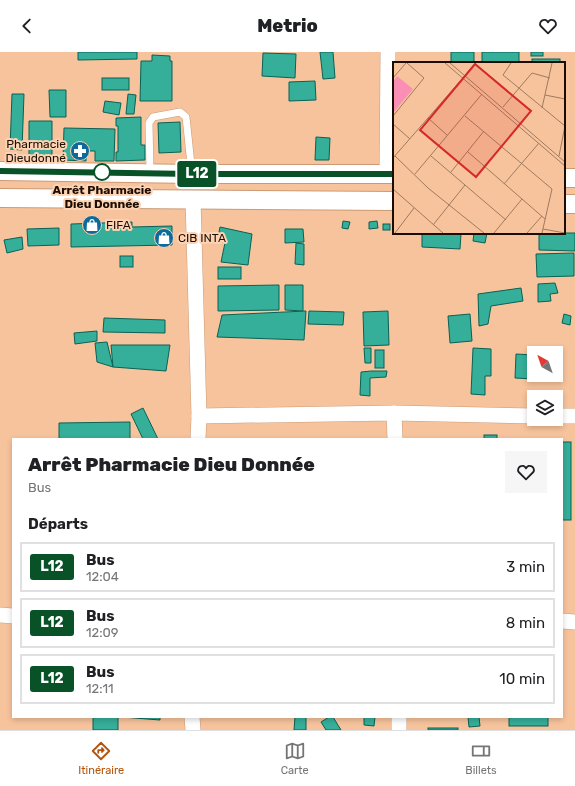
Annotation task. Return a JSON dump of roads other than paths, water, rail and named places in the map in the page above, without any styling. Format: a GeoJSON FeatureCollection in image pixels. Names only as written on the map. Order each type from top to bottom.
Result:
{"type":"FeatureCollection","features":[{"type":"Feature","properties":{"kind":"street"},"geometry":{"type":"LineString","coordinates":[[0,171],[192,174],[390,174],[388,52]]}},
{"type":"Feature","properties":{"kind":"street"},"geometry":{"type":"LineString","coordinates":[[0,198],[393,201]]}},
{"type":"Feature","properties":{"kind":"street"},"geometry":{"type":"LineString","coordinates":[[194,199],[199,416],[198,438]]}},
{"type":"Feature","properties":{"kind":"street"},"geometry":{"type":"LineString","coordinates":[[199,416],[394,413],[527,416]]}},
{"type":"Feature","properties":{"kind":"street"},"geometry":{"type":"LineString","coordinates":[[394,413],[395,438]]}},
{"type":"Feature","properties":{"kind":"street"},"geometry":{"type":"LineString","coordinates":[[563,416],[575,416]]}},
{"type":"Feature","properties":{"kind":"street"},"geometry":{"type":"LineString","coordinates":[[0,616],[12,616]]}},
{"type":"Feature","properties":{"kind":"street"},"geometry":{"type":"LineString","coordinates":[[563,621],[575,622]]}},
{"type":"Feature","properties":{"kind":"street"},"geometry":{"type":"LineString","coordinates":[[192,718],[193,730]]}},
{"type":"Feature","properties":{"kind":"street"},"geometry":{"type":"LineString","coordinates":[[399,718],[399,730]]}},
{"type":"Feature","properties":{"kind":"lane"},"geometry":{"type":"LineString","coordinates":[[150,173],[149,123],[154,117],[180,112],[186,117],[192,174]]}},
{"type":"Feature","properties":{"kind":"place","name":"Pharmacie Dieudonné"},"geometry":{"type":"Point","coordinates":[80,151]}},
{"type":"Feature","properties":{"kind":"place","name":"Arrêt Pharmacie Dieu Donnée"},"geometry":{"type":"Point","coordinates":[102,172]}},
{"type":"Feature","properties":{"kind":"place","name":"FIFA"},"geometry":{"type":"Point","coordinates":[92,225]}},
{"type":"Feature","properties":{"kind":"place","name":"CIB INTA"},"geometry":{"type":"Point","coordinates":[164,238]}}]}
